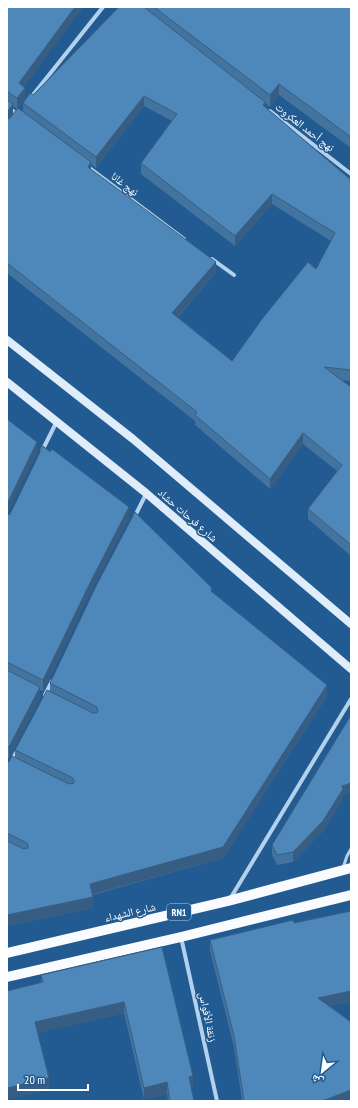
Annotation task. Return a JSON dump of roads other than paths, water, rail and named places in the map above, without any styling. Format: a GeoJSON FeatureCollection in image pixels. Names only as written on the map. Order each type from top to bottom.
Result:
{"type":"FeatureCollection","features":[{"type":"Feature","properties":{"kind":"main road","name":"شارع فرحات حشاد"},"geometry":{"type":"LineString","coordinates":[[7,340],[133,439],[351,624]]}},
{"type":"Feature","properties":{"kind":"main road","name":"شارع فرحات حشاد"},"geometry":{"type":"LineString","coordinates":[[8,384],[146,493],[351,669]]}},
{"type":"Feature","properties":{"kind":"main road","name":"شارع الشهداء"},"geometry":{"type":"LineString","coordinates":[[7,953],[228,901],[347,869]]}},
{"type":"Feature","properties":{"kind":"main road","name":"RN1"},"geometry":{"type":"LineString","coordinates":[[7,977],[181,937],[351,895]]}},
{"type":"Feature","properties":{"kind":"street"},"geometry":{"type":"LineString","coordinates":[[32,97],[102,7]]}},
{"type":"Feature","properties":{"kind":"street"},"geometry":{"type":"LineString","coordinates":[[7,106],[24,120]]}},
{"type":"Feature","properties":{"kind":"street","name":"نهج أحمد العكروت"},"geometry":{"type":"LineString","coordinates":[[265,107],[351,174]]}},
{"type":"Feature","properties":{"kind":"street"},"geometry":{"type":"LineString","coordinates":[[14,119],[22,109]]}},
{"type":"Feature","properties":{"kind":"street","name":"نهج غانا"},"geometry":{"type":"LineString","coordinates":[[81,162],[189,242]]}},
{"type":"Feature","properties":{"kind":"street"},"geometry":{"type":"LineString","coordinates":[[208,256],[234,275]]}},
{"type":"Feature","properties":{"kind":"street"},"geometry":{"type":"LineString","coordinates":[[40,455],[57,422]]}},
{"type":"Feature","properties":{"kind":"street"},"geometry":{"type":"LineString","coordinates":[[132,520],[146,493]]}},
{"type":"Feature","properties":{"kind":"street"},"geometry":{"type":"LineString","coordinates":[[41,703],[54,676]]}},
{"type":"Feature","properties":{"kind":"street"},"geometry":{"type":"LineString","coordinates":[[38,693],[51,699]]}},
{"type":"Feature","properties":{"kind":"street"},"geometry":{"type":"LineString","coordinates":[[228,901],[351,699]]}},
{"type":"Feature","properties":{"kind":"street"},"geometry":{"type":"LineString","coordinates":[[7,770],[9,762],[21,743]]}},
{"type":"Feature","properties":{"kind":"street"},"geometry":{"type":"LineString","coordinates":[[9,762],[17,766]]}},
{"type":"Feature","properties":{"kind":"street","name":"زنقة الأقواس"},"geometry":{"type":"LineString","coordinates":[[181,937],[217,1101]]}},
{"type":"Feature","properties":{"kind":"lane"},"geometry":{"type":"LineString","coordinates":[[347,869],[347,856],[351,850]]}}]}
